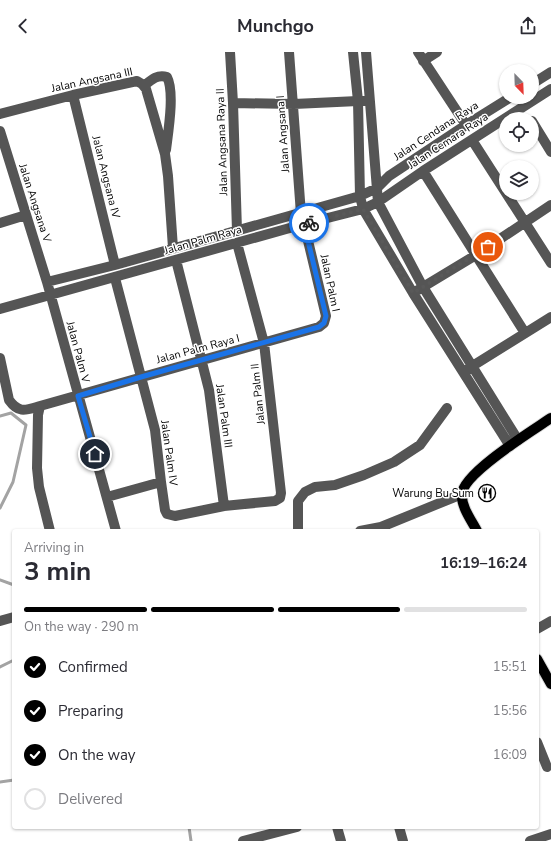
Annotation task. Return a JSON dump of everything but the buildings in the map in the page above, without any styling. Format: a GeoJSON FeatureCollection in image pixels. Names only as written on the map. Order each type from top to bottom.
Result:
{"type":"FeatureCollection","features":[{"type":"Feature","properties":{"kind":"main road"},"geometry":{"type":"LineString","coordinates":[[476,529],[465,506],[462,494],[466,484],[475,473],[514,443],[551,418]]}},
{"type":"Feature","properties":{"kind":"main road"},"geometry":{"type":"LineString","coordinates":[[539,663],[551,684]]}},
{"type":"Feature","properties":{"kind":"street","name":"Jalan Angsana Raya II"},"geometry":{"type":"LineString","coordinates":[[230,52],[237,230]]}},
{"type":"Feature","properties":{"kind":"street","name":"Jalan Angsana I"},"geometry":{"type":"LineString","coordinates":[[289,52],[301,214]]}},
{"type":"Feature","properties":{"kind":"street"},"geometry":{"type":"LineString","coordinates":[[353,52],[358,100],[360,196],[363,209],[413,293],[467,369],[514,443]]}},
{"type":"Feature","properties":{"kind":"street"},"geometry":{"type":"LineString","coordinates":[[366,52],[378,202],[467,369]]}},
{"type":"Feature","properties":{"kind":"street"},"geometry":{"type":"LineString","coordinates":[[437,52],[420,56],[466,125]]}},
{"type":"Feature","properties":{"kind":"street"},"geometry":{"type":"LineString","coordinates":[[539,80],[551,72]]}},
{"type":"Feature","properties":{"kind":"street"},"geometry":{"type":"LineString","coordinates":[[144,86],[155,77],[167,77],[169,80],[169,130],[165,154]]}},
{"type":"Feature","properties":{"kind":"street","name":"Jalan Angsana III"},"geometry":{"type":"LineString","coordinates":[[0,114],[73,95],[137,81],[144,86],[165,154],[173,248]]}},
{"type":"Feature","properties":{"kind":"street","name":"Jalan Cemara Raya"},"geometry":{"type":"LineString","coordinates":[[363,209],[378,202],[424,170],[551,89]]}},
{"type":"Feature","properties":{"kind":"street","name":"Jalan Angsana IV"},"geometry":{"type":"LineString","coordinates":[[73,95],[116,265]]}},
{"type":"Feature","properties":{"kind":"street"},"geometry":{"type":"LineString","coordinates":[[233,103],[294,104],[358,100],[370,102]]}},
{"type":"Feature","properties":{"kind":"street","name":"Jalan Cendana Raya"},"geometry":{"type":"LineString","coordinates":[[47,282],[116,265],[237,230],[301,214],[360,196],[377,188],[389,176],[500,104]]}},
{"type":"Feature","properties":{"kind":"street"},"geometry":{"type":"LineString","coordinates":[[523,107],[526,112]]}},
{"type":"Feature","properties":{"kind":"street","name":"Jalan Angsana V"},"geometry":{"type":"LineString","coordinates":[[0,131],[2,149],[26,215],[50,296]]}},
{"type":"Feature","properties":{"kind":"street"},"geometry":{"type":"LineString","coordinates":[[539,133],[551,152]]}},
{"type":"Feature","properties":{"kind":"street"},"geometry":{"type":"LineString","coordinates":[[472,140],[551,263]]}},
{"type":"Feature","properties":{"kind":"street"},"geometry":{"type":"LineString","coordinates":[[424,170],[525,333]]}},
{"type":"Feature","properties":{"kind":"street"},"geometry":{"type":"LineString","coordinates":[[413,293],[476,255],[551,205]]}},
{"type":"Feature","properties":{"kind":"street","name":"Jalan Palm Raya"},"geometry":{"type":"LineString","coordinates":[[0,309],[304,224],[363,209]]}},
{"type":"Feature","properties":{"kind":"street"},"geometry":{"type":"LineString","coordinates":[[0,223],[26,215]]}},
{"type":"Feature","properties":{"kind":"street","name":"Jalan Palm I"},"geometry":{"type":"LineString","coordinates":[[304,224],[326,316],[324,323]]}},
{"type":"Feature","properties":{"kind":"street","name":"Jalan Palm II"},"geometry":{"type":"LineString","coordinates":[[224,506],[275,501],[280,498],[281,493],[264,343],[238,243]]}},
{"type":"Feature","properties":{"kind":"street","name":"Jalan Palm III"},"geometry":{"type":"LineString","coordinates":[[176,260],[200,360],[209,390],[224,506]]}},
{"type":"Feature","properties":{"kind":"street","name":"Jalan Palm IV"},"geometry":{"type":"LineString","coordinates":[[115,278],[155,430],[165,510],[169,516],[175,516],[224,506]]}},
{"type":"Feature","properties":{"kind":"street","name":"Jalan Palm V"},"geometry":{"type":"LineString","coordinates":[[50,296],[115,529]]}},
{"type":"Feature","properties":{"kind":"street"},"geometry":{"type":"LineString","coordinates":[[467,369],[551,317]]}},
{"type":"Feature","properties":{"kind":"street","name":"Jalan Palm Raya I"},"geometry":{"type":"LineString","coordinates":[[0,358],[9,400],[13,406],[20,410],[25,410],[319,327],[324,323]]}},
{"type":"Feature","properties":{"kind":"street"},"geometry":{"type":"LineString","coordinates":[[40,406],[38,415],[38,476],[39,487],[50,529]]}},
{"type":"Feature","properties":{"kind":"street"},"geometry":{"type":"LineString","coordinates":[[298,529],[298,501],[305,492],[315,487],[335,485],[364,475],[394,462],[420,445],[446,408]]}},
{"type":"Feature","properties":{"kind":"street"},"geometry":{"type":"LineString","coordinates":[[107,497],[161,482]]}},
{"type":"Feature","properties":{"kind":"street"},"geometry":{"type":"LineString","coordinates":[[370,529],[381,527],[462,494]]}},
{"type":"Feature","properties":{"kind":"street"},"geometry":{"type":"LineString","coordinates":[[0,621],[12,618]]}},
{"type":"Feature","properties":{"kind":"street"},"geometry":{"type":"LineString","coordinates":[[539,628],[551,620]]}},
{"type":"Feature","properties":{"kind":"street"},"geometry":{"type":"LineString","coordinates":[[539,748],[545,768]]}},
{"type":"Feature","properties":{"kind":"street"},"geometry":{"type":"LineString","coordinates":[[243,841],[289,829]]}},
{"type":"Feature","properties":{"kind":"street"},"geometry":{"type":"LineString","coordinates":[[338,829],[341,841]]}},
{"type":"Feature","properties":{"kind":"street"},"geometry":{"type":"LineString","coordinates":[[400,829],[403,841]]}},
{"type":"Feature","properties":{"kind":"street"},"geometry":{"type":"LineString","coordinates":[[530,841],[551,834]]}},
{"type":"Feature","properties":{"kind":"waterway"},"geometry":{"type":"LineString","coordinates":[[0,416],[11,413],[26,425],[13,482],[0,508]]}},
{"type":"Feature","properties":{"kind":"waterway"},"geometry":{"type":"LineString","coordinates":[[0,580],[12,584]]}},
{"type":"Feature","properties":{"kind":"waterway"},"geometry":{"type":"LineString","coordinates":[[0,667],[12,661]]}},
{"type":"Feature","properties":{"kind":"waterway"},"geometry":{"type":"LineString","coordinates":[[0,782],[12,780]]}},
{"type":"Feature","properties":{"kind":"waterway"},"geometry":{"type":"LineString","coordinates":[[189,829],[191,841]]}},
{"type":"Feature","properties":{"kind":"way so far"},"geometry":{"type":"LineString","coordinates":[[309,223],[363,209],[413,293],[488,247]]}},
{"type":"Feature","properties":{"kind":"place","name":"Warung Bu Sum"},"geometry":{"type":"Point","coordinates":[487,493]}},
{"type":"Feature","properties":{"kind":"route"},"geometry":{"type":"LineString","coordinates":[[95,454],[78,396],[319,327],[324,323],[326,316],[304,224],[309,223]]}}]}
